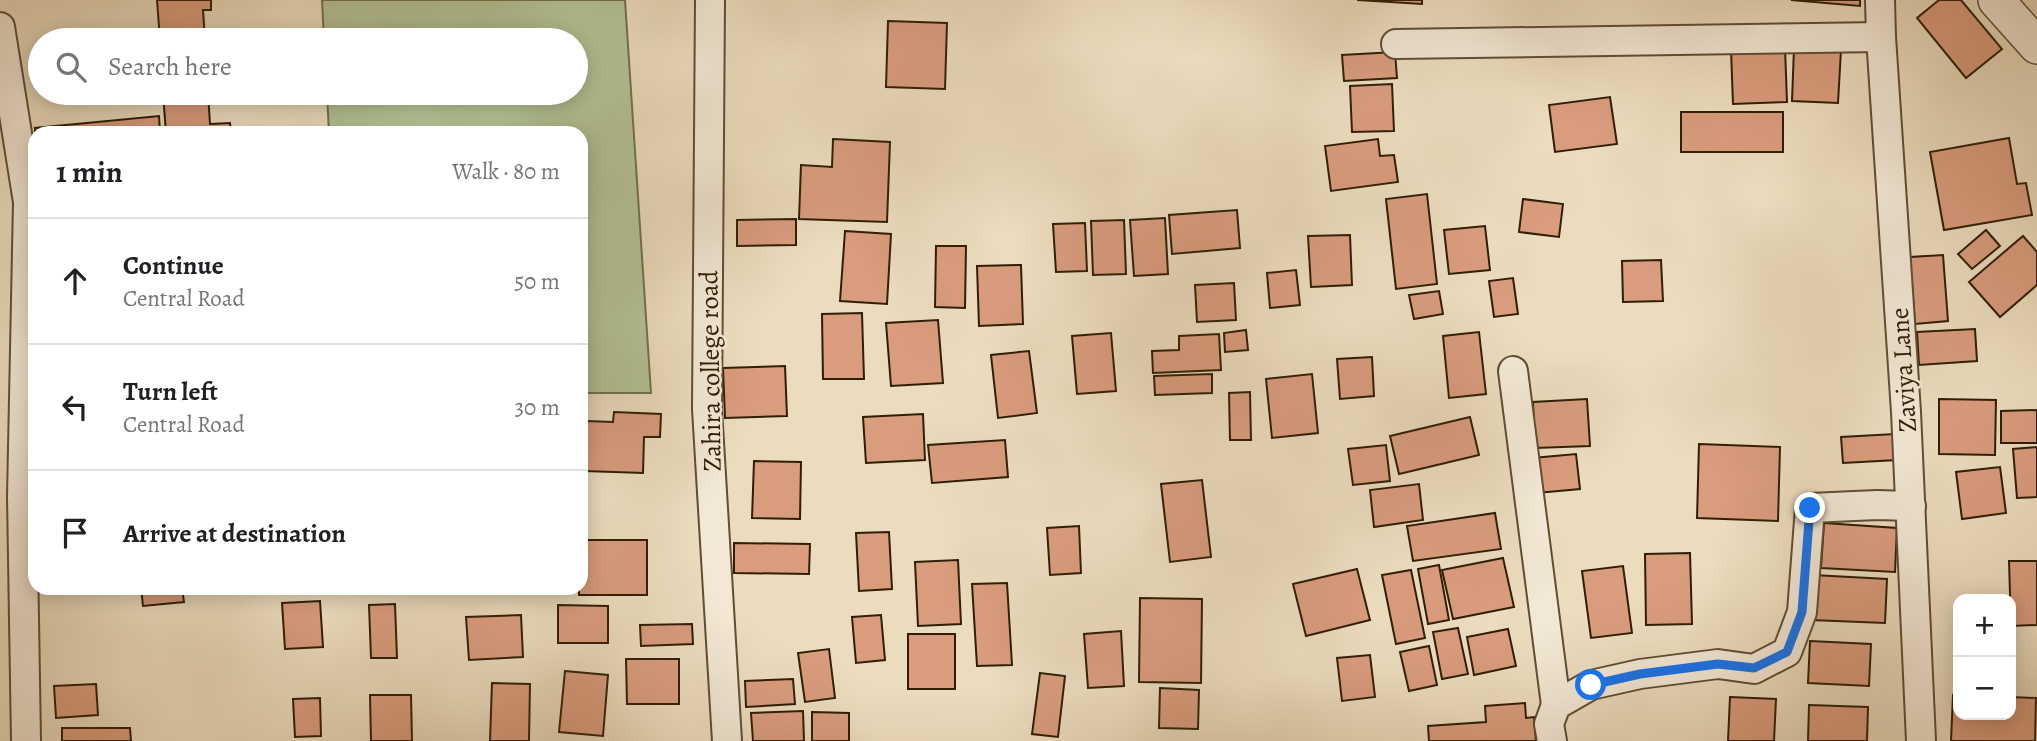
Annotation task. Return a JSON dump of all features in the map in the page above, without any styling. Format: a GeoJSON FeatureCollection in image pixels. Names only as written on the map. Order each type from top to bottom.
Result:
{"type":"FeatureCollection","features":[{"type":"Feature","properties":{"kind":"street","name":"Zahira college road"},"geometry":{"type":"LineString","coordinates":[[710,0],[707,409],[726,741]]}},
{"type":"Feature","properties":{"kind":"street","name":"Zaviya Lane"},"geometry":{"type":"LineString","coordinates":[[1881,0],[1881,37],[1911,506],[1921,741]]}},
{"type":"Feature","properties":{"kind":"street"},"geometry":{"type":"LineString","coordinates":[[1996,0],[2037,46]]}},
{"type":"Feature","properties":{"kind":"street"},"geometry":{"type":"LineString","coordinates":[[0,27],[28,202],[22,497],[26,741]]}},
{"type":"Feature","properties":{"kind":"street"},"geometry":{"type":"LineString","coordinates":[[1396,44],[1881,37]]}},
{"type":"Feature","properties":{"kind":"street"},"geometry":{"type":"LineString","coordinates":[[1513,371],[1556,705],[1549,724],[1552,741]]}},
{"type":"Feature","properties":{"kind":"street"},"geometry":{"type":"LineString","coordinates":[[1556,705],[1591,685],[1640,674],[1718,664],[1754,668],[1787,652],[1802,612],[1810,508],[1911,506]]}},
{"type":"Feature","properties":{"kind":"green space"},"geometry":{"type":"Polygon","coordinates":[[[322,0],[625,0],[651,393],[588,393],[588,126],[329,126],[328,105],[588,105],[588,28],[323,28],[322,0]]]}},
{"type":"Feature","properties":{"kind":"building"},"geometry":{"type":"Polygon","coordinates":[[[157,0],[211,0],[211,10],[203,10],[204,28],[159,28],[157,0]]]}},
{"type":"Feature","properties":{"kind":"building"},"geometry":{"type":"Polygon","coordinates":[[[1357,0],[1422,0],[1422,4],[1357,0]]]}},
{"type":"Feature","properties":{"kind":"building"},"geometry":{"type":"Polygon","coordinates":[[[1791,0],[1860,0],[1860,6],[1791,0]]]}},
{"type":"Feature","properties":{"kind":"building"},"geometry":{"type":"Polygon","coordinates":[[[1939,0],[1961,0],[2002,49],[1966,78],[1917,18],[1939,0]]]}},
{"type":"Feature","properties":{"kind":"building"},"geometry":{"type":"Polygon","coordinates":[[[888,21],[947,23],[945,89],[886,87],[888,21]]]}},
{"type":"Feature","properties":{"kind":"building"},"geometry":{"type":"Polygon","coordinates":[[[1785,48],[1787,102],[1733,104],[1731,50],[1785,48]]]}},
{"type":"Feature","properties":{"kind":"building"},"geometry":{"type":"Polygon","coordinates":[[[1794,48],[1841,50],[1838,103],[1792,101],[1794,48]]]}},
{"type":"Feature","properties":{"kind":"building"},"geometry":{"type":"Polygon","coordinates":[[[1395,52],[1397,78],[1344,81],[1342,55],[1395,52]]]}},
{"type":"Feature","properties":{"kind":"building"},"geometry":{"type":"Polygon","coordinates":[[[1392,84],[1394,131],[1352,132],[1350,86],[1392,84]]]}},
{"type":"Feature","properties":{"kind":"building"},"geometry":{"type":"Polygon","coordinates":[[[1610,97],[1617,144],[1555,152],[1549,105],[1610,97]]]}},
{"type":"Feature","properties":{"kind":"building"},"geometry":{"type":"Polygon","coordinates":[[[164,105],[209,105],[210,124],[230,123],[230,126],[165,126],[164,105]]]}},
{"type":"Feature","properties":{"kind":"building"},"geometry":{"type":"Polygon","coordinates":[[[1681,112],[1783,112],[1783,152],[1681,152],[1681,112]]]}},
{"type":"Feature","properties":{"kind":"building"},"geometry":{"type":"Polygon","coordinates":[[[159,116],[160,126],[56,126],[159,116]]]}},
{"type":"Feature","properties":{"kind":"building"},"geometry":{"type":"Polygon","coordinates":[[[2009,138],[2017,184],[2026,183],[2032,215],[1944,230],[1930,152],[2009,138]]]}},
{"type":"Feature","properties":{"kind":"building"},"geometry":{"type":"Polygon","coordinates":[[[833,139],[890,142],[887,222],[799,219],[801,165],[832,167],[833,139]]]}},
{"type":"Feature","properties":{"kind":"building"},"geometry":{"type":"Polygon","coordinates":[[[1378,139],[1380,156],[1394,155],[1398,182],[1331,191],[1325,146],[1378,139]]]}},
{"type":"Feature","properties":{"kind":"building"},"geometry":{"type":"Polygon","coordinates":[[[1427,194],[1437,284],[1396,289],[1386,199],[1427,194]]]}},
{"type":"Feature","properties":{"kind":"building"},"geometry":{"type":"Polygon","coordinates":[[[1523,199],[1563,204],[1559,237],[1519,232],[1523,199]]]}},
{"type":"Feature","properties":{"kind":"building"},"geometry":{"type":"Polygon","coordinates":[[[1237,210],[1240,248],[1172,254],[1169,215],[1237,210]]]}},
{"type":"Feature","properties":{"kind":"building"},"geometry":{"type":"Polygon","coordinates":[[[1165,218],[1168,274],[1134,276],[1130,220],[1165,218]]]}},
{"type":"Feature","properties":{"kind":"building"},"geometry":{"type":"Polygon","coordinates":[[[796,219],[796,245],[737,246],[737,220],[796,219]]]}},
{"type":"Feature","properties":{"kind":"building"},"geometry":{"type":"Polygon","coordinates":[[[1124,220],[1126,274],[1093,275],[1091,221],[1124,220]]]}},
{"type":"Feature","properties":{"kind":"building"},"geometry":{"type":"Polygon","coordinates":[[[1085,223],[1087,271],[1056,272],[1053,224],[1085,223]]]}},
{"type":"Feature","properties":{"kind":"building"},"geometry":{"type":"Polygon","coordinates":[[[1485,226],[1490,270],[1449,274],[1444,230],[1485,226]]]}},
{"type":"Feature","properties":{"kind":"building"},"geometry":{"type":"Polygon","coordinates":[[[1986,230],[2000,246],[1972,269],[1958,254],[1986,230]]]}},
{"type":"Feature","properties":{"kind":"building"},"geometry":{"type":"Polygon","coordinates":[[[845,231],[891,234],[887,304],[840,301],[845,231]]]}},
{"type":"Feature","properties":{"kind":"building"},"geometry":{"type":"Polygon","coordinates":[[[1350,235],[1352,285],[1311,287],[1308,236],[1350,235]]]}},
{"type":"Feature","properties":{"kind":"building"},"geometry":{"type":"Polygon","coordinates":[[[2023,236],[2037,252],[2037,285],[2000,317],[1969,282],[2023,236]]]}},
{"type":"Feature","properties":{"kind":"building"},"geometry":{"type":"Polygon","coordinates":[[[936,246],[966,246],[965,308],[935,307],[936,246]]]}},
{"type":"Feature","properties":{"kind":"building"},"geometry":{"type":"Polygon","coordinates":[[[1943,255],[1948,321],[1915,324],[1910,257],[1943,255]]]}},
{"type":"Feature","properties":{"kind":"building"},"geometry":{"type":"Polygon","coordinates":[[[1661,260],[1663,301],[1623,302],[1622,261],[1661,260]]]}},
{"type":"Feature","properties":{"kind":"building"},"geometry":{"type":"Polygon","coordinates":[[[1021,265],[1023,324],[979,326],[977,266],[1021,265]]]}},
{"type":"Feature","properties":{"kind":"building"},"geometry":{"type":"Polygon","coordinates":[[[1296,270],[1300,305],[1270,308],[1267,273],[1296,270]]]}},
{"type":"Feature","properties":{"kind":"building"},"geometry":{"type":"Polygon","coordinates":[[[1513,278],[1518,314],[1494,317],[1489,281],[1513,278]]]}},
{"type":"Feature","properties":{"kind":"building"},"geometry":{"type":"Polygon","coordinates":[[[1234,283],[1236,320],[1197,322],[1195,285],[1234,283]]]}},
{"type":"Feature","properties":{"kind":"building"},"geometry":{"type":"Polygon","coordinates":[[[1439,291],[1443,314],[1414,319],[1409,295],[1439,291]]]}},
{"type":"Feature","properties":{"kind":"building"},"geometry":{"type":"Polygon","coordinates":[[[862,313],[864,379],[823,379],[822,314],[862,313]]]}},
{"type":"Feature","properties":{"kind":"building"},"geometry":{"type":"Polygon","coordinates":[[[938,320],[943,383],[891,386],[886,323],[938,320]]]}},
{"type":"Feature","properties":{"kind":"building"},"geometry":{"type":"Polygon","coordinates":[[[1975,329],[1977,361],[1919,365],[1917,332],[1975,329]]]}},
{"type":"Feature","properties":{"kind":"building"},"geometry":{"type":"Polygon","coordinates":[[[1246,330],[1248,350],[1225,352],[1224,333],[1246,330]]]}},
{"type":"Feature","properties":{"kind":"building"},"geometry":{"type":"Polygon","coordinates":[[[1479,332],[1486,394],[1449,398],[1443,336],[1479,332]]]}},
{"type":"Feature","properties":{"kind":"building"},"geometry":{"type":"Polygon","coordinates":[[[1111,333],[1116,391],[1077,394],[1072,336],[1111,333]]]}},
{"type":"Feature","properties":{"kind":"building"},"geometry":{"type":"Polygon","coordinates":[[[1219,334],[1221,370],[1153,373],[1152,351],[1179,350],[1179,336],[1219,334]]]}},
{"type":"Feature","properties":{"kind":"building"},"geometry":{"type":"Polygon","coordinates":[[[1029,351],[1037,413],[998,418],[991,355],[1029,351]]]}},
{"type":"Feature","properties":{"kind":"building"},"geometry":{"type":"Polygon","coordinates":[[[1372,357],[1374,396],[1340,399],[1337,359],[1372,357]]]}},
{"type":"Feature","properties":{"kind":"building"},"geometry":{"type":"Polygon","coordinates":[[[785,366],[787,416],[725,418],[723,368],[785,366]]]}},
{"type":"Feature","properties":{"kind":"building"},"geometry":{"type":"Polygon","coordinates":[[[1212,374],[1212,393],[1155,395],[1154,376],[1212,374]]]}},
{"type":"Feature","properties":{"kind":"building"},"geometry":{"type":"Polygon","coordinates":[[[1312,374],[1318,433],[1272,438],[1266,379],[1312,374]]]}},
{"type":"Feature","properties":{"kind":"building"},"geometry":{"type":"Polygon","coordinates":[[[1250,392],[1251,440],[1230,440],[1229,393],[1250,392]]]}},
{"type":"Feature","properties":{"kind":"building"},"geometry":{"type":"Polygon","coordinates":[[[1587,399],[1590,446],[1535,448],[1533,402],[1587,399]]]}},
{"type":"Feature","properties":{"kind":"building"},"geometry":{"type":"Polygon","coordinates":[[[1939,399],[1996,400],[1995,455],[1939,454],[1939,399]]]}},
{"type":"Feature","properties":{"kind":"building"},"geometry":{"type":"Polygon","coordinates":[[[2037,410],[2037,443],[2001,443],[2001,411],[2037,410]]]}},
{"type":"Feature","properties":{"kind":"building"},"geometry":{"type":"Polygon","coordinates":[[[614,412],[661,414],[660,437],[644,437],[643,473],[588,471],[588,421],[613,422],[614,412]]]}},
{"type":"Feature","properties":{"kind":"building"},"geometry":{"type":"Polygon","coordinates":[[[923,414],[925,460],[866,463],[863,417],[923,414]]]}},
{"type":"Feature","properties":{"kind":"building"},"geometry":{"type":"Polygon","coordinates":[[[1470,417],[1479,455],[1399,474],[1390,436],[1470,417]]]}},
{"type":"Feature","properties":{"kind":"building"},"geometry":{"type":"Polygon","coordinates":[[[1895,434],[1897,460],[1843,463],[1841,437],[1895,434]]]}},
{"type":"Feature","properties":{"kind":"building"},"geometry":{"type":"Polygon","coordinates":[[[1005,440],[1008,477],[932,483],[928,445],[1005,440]]]}},
{"type":"Feature","properties":{"kind":"building"},"geometry":{"type":"Polygon","coordinates":[[[1699,444],[1780,447],[1778,521],[1697,518],[1699,444]]]}},
{"type":"Feature","properties":{"kind":"building"},"geometry":{"type":"Polygon","coordinates":[[[1386,445],[1390,481],[1353,485],[1348,449],[1386,445]]]}},
{"type":"Feature","properties":{"kind":"building"},"geometry":{"type":"Polygon","coordinates":[[[2037,447],[2037,497],[2017,498],[2013,449],[2037,447]]]}},
{"type":"Feature","properties":{"kind":"building"},"geometry":{"type":"Polygon","coordinates":[[[1576,454],[1580,489],[1537,493],[1533,458],[1576,454]]]}},
{"type":"Feature","properties":{"kind":"building"},"geometry":{"type":"Polygon","coordinates":[[[754,461],[801,462],[800,519],[752,518],[754,461]]]}},
{"type":"Feature","properties":{"kind":"building"},"geometry":{"type":"Polygon","coordinates":[[[2000,467],[2006,513],[1962,519],[1956,472],[2000,467]]]}},
{"type":"Feature","properties":{"kind":"building"},"geometry":{"type":"Polygon","coordinates":[[[1202,480],[1211,557],[1170,562],[1161,484],[1202,480]]]}},
{"type":"Feature","properties":{"kind":"building"},"geometry":{"type":"Polygon","coordinates":[[[1419,484],[1423,520],[1374,527],[1370,490],[1419,484]]]}},
{"type":"Feature","properties":{"kind":"building"},"geometry":{"type":"Polygon","coordinates":[[[1495,513],[1501,549],[1413,561],[1407,526],[1495,513]]]}},
{"type":"Feature","properties":{"kind":"building"},"geometry":{"type":"Polygon","coordinates":[[[1824,523],[1897,528],[1895,572],[1821,568],[1824,523]]]}},
{"type":"Feature","properties":{"kind":"building"},"geometry":{"type":"Polygon","coordinates":[[[1079,526],[1081,573],[1050,575],[1047,528],[1079,526]]]}},
{"type":"Feature","properties":{"kind":"building"},"geometry":{"type":"Polygon","coordinates":[[[889,532],[892,589],[859,591],[856,533],[889,532]]]}},
{"type":"Feature","properties":{"kind":"building"},"geometry":{"type":"Polygon","coordinates":[[[588,540],[647,540],[647,595],[588,595],[588,540]]]}},
{"type":"Feature","properties":{"kind":"building"},"geometry":{"type":"Polygon","coordinates":[[[734,543],[810,544],[809,574],[734,573],[734,543]]]}},
{"type":"Feature","properties":{"kind":"building"},"geometry":{"type":"Polygon","coordinates":[[[1690,553],[1692,624],[1646,625],[1645,554],[1690,553]]]}},
{"type":"Feature","properties":{"kind":"building"},"geometry":{"type":"Polygon","coordinates":[[[1503,558],[1514,607],[1453,619],[1442,570],[1503,558]]]}},
{"type":"Feature","properties":{"kind":"building"},"geometry":{"type":"Polygon","coordinates":[[[958,560],[961,624],[918,626],[915,562],[958,560]]]}},
{"type":"Feature","properties":{"kind":"building"},"geometry":{"type":"Polygon","coordinates":[[[2009,561],[2037,561],[2037,625],[2016,626],[2016,594],[2010,594],[2009,561]]]}},
{"type":"Feature","properties":{"kind":"building"},"geometry":{"type":"Polygon","coordinates":[[[1439,565],[1449,620],[1428,624],[1418,569],[1439,565]]]}},
{"type":"Feature","properties":{"kind":"building"},"geometry":{"type":"Polygon","coordinates":[[[1623,566],[1632,633],[1591,638],[1582,571],[1623,566]]]}},
{"type":"Feature","properties":{"kind":"building"},"geometry":{"type":"Polygon","coordinates":[[[1357,569],[1370,620],[1306,636],[1293,584],[1357,569]]]}},
{"type":"Feature","properties":{"kind":"building"},"geometry":{"type":"Polygon","coordinates":[[[1411,570],[1425,638],[1396,644],[1382,575],[1411,570]]]}},
{"type":"Feature","properties":{"kind":"building"},"geometry":{"type":"Polygon","coordinates":[[[1813,575],[1887,579],[1885,623],[1811,620],[1813,575]]]}},
{"type":"Feature","properties":{"kind":"building"},"geometry":{"type":"Polygon","coordinates":[[[1007,583],[1012,665],[977,666],[972,584],[1007,583]]]}},
{"type":"Feature","properties":{"kind":"building"},"geometry":{"type":"Polygon","coordinates":[[[142,595],[183,595],[184,602],[143,606],[142,595]]]}},
{"type":"Feature","properties":{"kind":"building"},"geometry":{"type":"Polygon","coordinates":[[[1140,598],[1202,599],[1201,683],[1139,682],[1140,598]]]}},
{"type":"Feature","properties":{"kind":"building"},"geometry":{"type":"Polygon","coordinates":[[[320,601],[323,647],[285,649],[282,603],[320,601]]]}},
{"type":"Feature","properties":{"kind":"building"},"geometry":{"type":"Polygon","coordinates":[[[395,604],[397,658],[371,658],[369,605],[395,604]]]}},
{"type":"Feature","properties":{"kind":"building"},"geometry":{"type":"Polygon","coordinates":[[[558,605],[608,606],[608,643],[558,643],[558,605]]]}},
{"type":"Feature","properties":{"kind":"building"},"geometry":{"type":"Polygon","coordinates":[[[521,615],[523,657],[469,660],[466,617],[521,615]]]}},
{"type":"Feature","properties":{"kind":"building"},"geometry":{"type":"Polygon","coordinates":[[[881,615],[885,660],[856,663],[852,617],[881,615]]]}},
{"type":"Feature","properties":{"kind":"building"},"geometry":{"type":"Polygon","coordinates":[[[692,624],[693,644],[641,646],[640,625],[692,624]]]}},
{"type":"Feature","properties":{"kind":"building"},"geometry":{"type":"Polygon","coordinates":[[[1458,628],[1468,674],[1442,679],[1433,632],[1458,628]]]}},
{"type":"Feature","properties":{"kind":"building"},"geometry":{"type":"Polygon","coordinates":[[[1508,629],[1516,666],[1474,675],[1467,637],[1508,629]]]}},
{"type":"Feature","properties":{"kind":"building"},"geometry":{"type":"Polygon","coordinates":[[[1121,631],[1124,686],[1088,688],[1084,634],[1121,631]]]}},
{"type":"Feature","properties":{"kind":"building"},"geometry":{"type":"Polygon","coordinates":[[[908,634],[955,634],[955,689],[908,689],[908,634]]]}},
{"type":"Feature","properties":{"kind":"building"},"geometry":{"type":"Polygon","coordinates":[[[1810,641],[1871,644],[1869,686],[1808,683],[1810,641]]]}},
{"type":"Feature","properties":{"kind":"building"},"geometry":{"type":"Polygon","coordinates":[[[1429,646],[1437,685],[1409,691],[1400,652],[1429,646]]]}},
{"type":"Feature","properties":{"kind":"building"},"geometry":{"type":"Polygon","coordinates":[[[829,649],[835,698],[805,702],[798,653],[829,649]]]}},
{"type":"Feature","properties":{"kind":"building"},"geometry":{"type":"Polygon","coordinates":[[[1370,655],[1375,697],[1342,701],[1337,658],[1370,655]]]}},
{"type":"Feature","properties":{"kind":"building"},"geometry":{"type":"Polygon","coordinates":[[[626,659],[679,659],[679,704],[627,704],[626,659]]]}},
{"type":"Feature","properties":{"kind":"building"},"geometry":{"type":"Polygon","coordinates":[[[565,671],[608,675],[603,736],[559,732],[565,671]]]}},
{"type":"Feature","properties":{"kind":"building"},"geometry":{"type":"Polygon","coordinates":[[[1040,673],[1065,676],[1058,737],[1032,734],[1040,673]]]}},
{"type":"Feature","properties":{"kind":"building"},"geometry":{"type":"Polygon","coordinates":[[[793,679],[795,704],[746,707],[745,681],[793,679]]]}},
{"type":"Feature","properties":{"kind":"building"},"geometry":{"type":"Polygon","coordinates":[[[492,683],[530,684],[529,741],[490,741],[492,683]]]}},
{"type":"Feature","properties":{"kind":"building"},"geometry":{"type":"Polygon","coordinates":[[[96,684],[98,715],[56,718],[54,686],[96,684]]]}},
{"type":"Feature","properties":{"kind":"building"},"geometry":{"type":"Polygon","coordinates":[[[1160,688],[1199,690],[1198,729],[1159,728],[1160,688]]]}},
{"type":"Feature","properties":{"kind":"building"},"geometry":{"type":"Polygon","coordinates":[[[370,695],[411,695],[412,741],[371,741],[370,695]]]}},
{"type":"Feature","properties":{"kind":"building"},"geometry":{"type":"Polygon","coordinates":[[[1953,695],[1953,720],[2016,720],[2016,697],[2036,698],[2035,741],[1951,741],[1953,695]]]}},
{"type":"Feature","properties":{"kind":"building"},"geometry":{"type":"Polygon","coordinates":[[[1730,697],[1776,699],[1774,741],[1728,741],[1730,697]]]}},
{"type":"Feature","properties":{"kind":"building"},"geometry":{"type":"Polygon","coordinates":[[[320,698],[321,736],[295,737],[293,699],[320,698]]]}},
{"type":"Feature","properties":{"kind":"building"},"geometry":{"type":"Polygon","coordinates":[[[1525,703],[1526,718],[1534,717],[1536,741],[1429,741],[1428,726],[1486,722],[1485,706],[1525,703]]]}},
{"type":"Feature","properties":{"kind":"building"},"geometry":{"type":"Polygon","coordinates":[[[1809,705],[1868,707],[1867,741],[1808,741],[1809,705]]]}},
{"type":"Feature","properties":{"kind":"building"},"geometry":{"type":"Polygon","coordinates":[[[803,711],[804,741],[753,741],[751,713],[803,711]]]}},
{"type":"Feature","properties":{"kind":"building"},"geometry":{"type":"Polygon","coordinates":[[[812,712],[849,713],[849,741],[812,741],[812,712]]]}},
{"type":"Feature","properties":{"kind":"building"},"geometry":{"type":"Polygon","coordinates":[[[62,728],[130,728],[131,741],[62,741],[62,728]]]}},
{"type":"Feature","properties":{"kind":"route"},"geometry":{"type":"LineString","coordinates":[[1591,685],[1640,674],[1718,664],[1754,668],[1787,652],[1802,612],[1810,508]]}}]}
